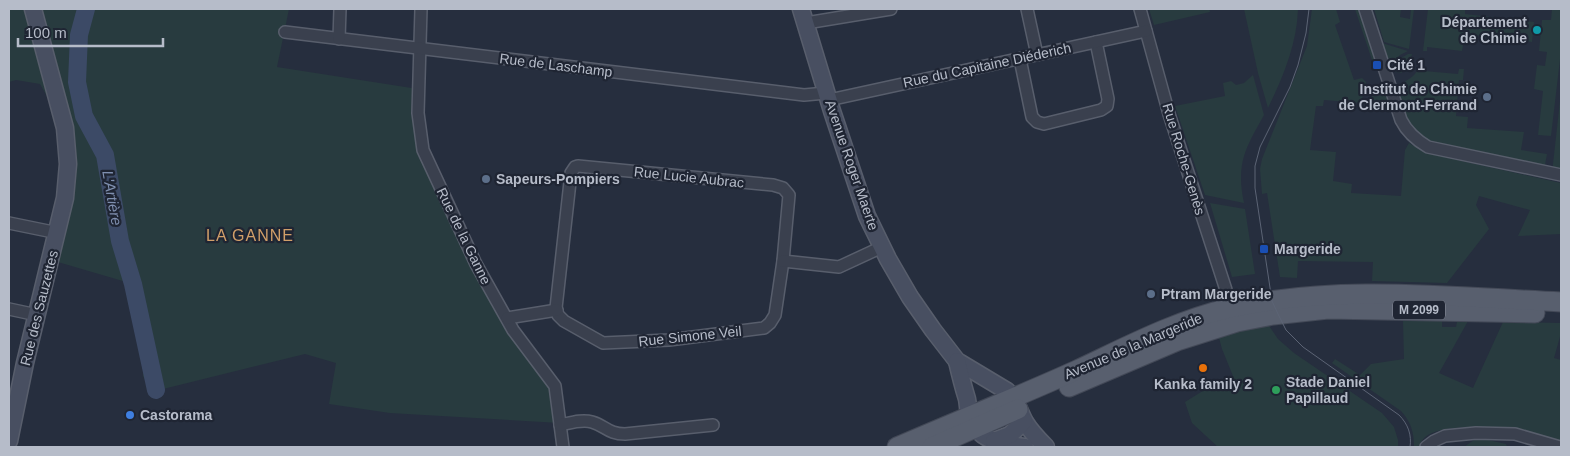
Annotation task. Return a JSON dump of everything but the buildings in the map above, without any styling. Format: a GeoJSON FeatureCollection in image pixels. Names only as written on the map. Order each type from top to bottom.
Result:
{"type":"FeatureCollection","features":[{"type":"Feature","properties":{"kind":"main road","name":"Rue des Sauzettes"},"geometry":{"type":"LineString","coordinates":[[9,441],[37,315],[58,233],[65,198],[68,164],[65,128],[33,9]]}},
{"type":"Feature","properties":{"kind":"main road","name":"Avenue Roger Maerte"},"geometry":{"type":"LineString","coordinates":[[803,16],[827,96],[867,216],[910,297],[957,361],[1007,391],[1033,434],[1046,447]]}},
{"type":"Feature","properties":{"kind":"main road","name":"Avenue de la Margeride"},"geometry":{"type":"LineString","coordinates":[[1019,409],[1167,329],[1229,308],[1285,298],[1336,294],[1415,295],[1561,302]]}},
{"type":"Feature","properties":{"kind":"main road","name":"Avenue de la Margeride"},"geometry":{"type":"LineString","coordinates":[[896,447],[971,415],[1019,409],[1177,341],[1238,322],[1273,315],[1328,308],[1561,314]]}},
{"type":"Feature","properties":{"kind":"main road","name":"Avenue Roger Maerte"},"geometry":{"type":"LineString","coordinates":[[957,361],[971,415]]}},
{"type":"Feature","properties":{"kind":"main road"},"geometry":{"type":"LineString","coordinates":[[996,385],[981,388],[971,415],[984,436],[1009,446],[1025,447]]}},
{"type":"Feature","properties":{"kind":"main road"},"geometry":{"type":"LineString","coordinates":[[994,441],[1010,435],[1019,409]]}},
{"type":"Feature","properties":{"kind":"main road","name":"Avenue de la Margeride"},"geometry":{"type":"LineString","coordinates":[[932,447],[971,415]]}},
{"type":"Feature","properties":{"kind":"street"},"geometry":{"type":"LineString","coordinates":[[339,39],[340,9]]}},
{"type":"Feature","properties":{"kind":"street","name":"Rue de la Ganne"},"geometry":{"type":"LineString","coordinates":[[421,9],[418,112],[423,150],[476,264],[507,318],[555,386],[564,447]]}},
{"type":"Feature","properties":{"kind":"street"},"geometry":{"type":"LineString","coordinates":[[803,16],[891,9]]}},
{"type":"Feature","properties":{"kind":"street"},"geometry":{"type":"LineString","coordinates":[[1027,9],[1037,55]]}},
{"type":"Feature","properties":{"kind":"street","name":"Rue Roche-Genès"},"geometry":{"type":"LineString","coordinates":[[1140,9],[1169,114],[1227,293],[1229,308]]}},
{"type":"Feature","properties":{"kind":"street"},"geometry":{"type":"LineString","coordinates":[[1365,9],[1402,120],[1407,131],[1414,137],[1428,146],[1561,175]]}},
{"type":"Feature","properties":{"kind":"street","name":"Rue du Capitaine Diéderich"},"geometry":{"type":"LineString","coordinates":[[827,96],[1020,59],[1146,31]]}},
{"type":"Feature","properties":{"kind":"street","name":"Rue de Laschamp"},"geometry":{"type":"LineString","coordinates":[[285,32],[827,96]]}},
{"type":"Feature","properties":{"kind":"street"},"geometry":{"type":"LineString","coordinates":[[1020,59],[1032,117],[1037,122],[1044,124],[1102,110],[1107,106],[1108,99],[1096,42]]}},
{"type":"Feature","properties":{"kind":"street","name":"Rue Lucie Aubrac"},"geometry":{"type":"LineString","coordinates":[[557,310],[571,174],[575,167],[578,166],[773,185],[783,188],[789,195],[783,261]]}},
{"type":"Feature","properties":{"kind":"street"},"geometry":{"type":"LineString","coordinates":[[9,223],[58,233]]}},
{"type":"Feature","properties":{"kind":"street"},"geometry":{"type":"LineString","coordinates":[[783,261],[839,267],[882,247]]}},
{"type":"Feature","properties":{"kind":"street","name":"Rue Simone Veil"},"geometry":{"type":"LineString","coordinates":[[557,310],[558,315],[564,321],[603,343],[669,340],[764,328],[770,323],[774,315],[783,261]]}},
{"type":"Feature","properties":{"kind":"street"},"geometry":{"type":"LineString","coordinates":[[1177,341],[1226,316],[1229,308]]}},
{"type":"Feature","properties":{"kind":"street"},"geometry":{"type":"LineString","coordinates":[[9,309],[37,315]]}},
{"type":"Feature","properties":{"kind":"street"},"geometry":{"type":"LineString","coordinates":[[507,318],[557,310]]}},
{"type":"Feature","properties":{"kind":"street"},"geometry":{"type":"LineString","coordinates":[[560,425],[577,421],[592,422],[614,434],[625,434],[713,424]]}},
{"type":"Feature","properties":{"kind":"street"},"geometry":{"type":"LineString","coordinates":[[1426,447],[1446,436],[1476,433],[1515,434],[1560,447]]}},
{"type":"Feature","properties":{"kind":"green space"},"geometry":{"type":"Polygon","coordinates":[[[9,9],[289,9],[277,67],[418,89],[423,151],[476,264],[555,386],[560,423],[390,413],[329,404],[336,363],[305,354],[151,392],[143,376],[143,327],[133,284],[51,260],[65,128],[40,84],[16,80],[9,82],[9,9]]]}},
{"type":"Feature","properties":{"kind":"green space"},"geometry":{"type":"Polygon","coordinates":[[[1149,9],[1209,9],[1210,12],[1154,25],[1149,9]]]}},
{"type":"Feature","properties":{"kind":"green space"},"geometry":{"type":"Polygon","coordinates":[[[1244,9],[1298,9],[1292,48],[1268,108],[1258,73],[1244,9]]]}},
{"type":"Feature","properties":{"kind":"green space"},"geometry":{"type":"Polygon","coordinates":[[[1312,9],[1336,9],[1340,22],[1335,25],[1354,80],[1362,78],[1366,82],[1361,103],[1324,100],[1323,106],[1316,106],[1310,150],[1336,152],[1333,181],[1352,184],[1351,193],[1401,196],[1405,150],[1409,143],[1426,153],[1561,183],[1561,234],[1518,236],[1530,210],[1479,196],[1476,205],[1489,229],[1447,283],[1372,281],[1373,262],[1298,261],[1297,278],[1280,277],[1267,193],[1262,194],[1260,169],[1262,159],[1307,46],[1312,9]]]}},
{"type":"Feature","properties":{"kind":"green space"},"geometry":{"type":"Polygon","coordinates":[[[1355,9],[1359,9],[1377,65],[1374,66],[1355,9]]]}},
{"type":"Feature","properties":{"kind":"green space"},"geometry":{"type":"Polygon","coordinates":[[[1374,9],[1401,9],[1400,17],[1410,19],[1411,9],[1414,9],[1409,49],[1384,42],[1374,9]]]}},
{"type":"Feature","properties":{"kind":"green space"},"geometry":{"type":"Polygon","coordinates":[[[1428,9],[1465,9],[1465,14],[1534,22],[1532,42],[1465,34],[1462,51],[1427,47],[1427,51],[1423,51],[1428,9]]]}},
{"type":"Feature","properties":{"kind":"green space"},"geometry":{"type":"Polygon","coordinates":[[[1552,9],[1561,9],[1561,51],[1551,136],[1538,135],[1543,91],[1534,89],[1537,65],[1545,66],[1547,52],[1539,51],[1542,20],[1551,20],[1552,9]]]}},
{"type":"Feature","properties":{"kind":"green space"},"geometry":{"type":"Polygon","coordinates":[[[1382,43],[1408,51],[1400,55],[1389,67],[1382,43]]]}},
{"type":"Feature","properties":{"kind":"green space"},"geometry":{"type":"Polygon","coordinates":[[[1412,54],[1408,68],[1401,73],[1391,71],[1401,58],[1412,54]]]}},
{"type":"Feature","properties":{"kind":"green space"},"geometry":{"type":"Polygon","coordinates":[[[1424,65],[1424,71],[1458,74],[1459,69],[1464,69],[1463,80],[1459,80],[1456,116],[1468,117],[1467,128],[1524,132],[1521,150],[1547,154],[1545,165],[1542,166],[1426,140],[1410,124],[1398,94],[1401,85],[1424,65]]]}},
{"type":"Feature","properties":{"kind":"green space"},"geometry":{"type":"Polygon","coordinates":[[[1253,75],[1264,115],[1247,147],[1244,157],[1241,177],[1244,203],[1205,195],[1175,106],[1225,96],[1223,83],[1231,81],[1236,85],[1244,83],[1253,75]]]}},
{"type":"Feature","properties":{"kind":"green space"},"geometry":{"type":"Polygon","coordinates":[[[1376,89],[1386,94],[1393,111],[1369,110],[1373,91],[1376,89]]]}},
{"type":"Feature","properties":{"kind":"green space"},"geometry":{"type":"Polygon","coordinates":[[[1561,92],[1561,172],[1553,168],[1553,164],[1561,92]]]}},
{"type":"Feature","properties":{"kind":"green space"},"geometry":{"type":"Polygon","coordinates":[[[1210,203],[1245,209],[1255,274],[1232,277],[1210,203]]]}},
{"type":"Feature","properties":{"kind":"green space"},"geometry":{"type":"Polygon","coordinates":[[[1403,321],[1442,321],[1442,327],[1456,327],[1457,322],[1468,321],[1439,373],[1473,388],[1503,322],[1561,323],[1561,333],[1554,358],[1561,360],[1561,444],[1494,430],[1458,428],[1442,430],[1428,435],[1422,440],[1419,447],[1414,447],[1411,428],[1401,411],[1332,363],[1335,359],[1360,375],[1371,364],[1404,359],[1403,321]]]}},
{"type":"Feature","properties":{"kind":"green space","name":"Stade Daniel Papillaud"},"geometry":{"type":"Polygon","coordinates":[[[1267,323],[1278,339],[1294,353],[1382,413],[1394,427],[1398,447],[1218,447],[1192,423],[1185,402],[1214,384],[1233,376],[1218,334],[1267,323]]]}},
{"type":"Feature","properties":{"kind":"green space"},"geometry":{"type":"Polygon","coordinates":[[[1474,440],[1488,440],[1506,444],[1507,447],[1464,447],[1474,440]]]}},
{"type":"Feature","properties":{"kind":"waterway","name":"L'Artière"},"geometry":{"type":"LineString","coordinates":[[86,9],[79,35],[77,82],[84,116],[105,155],[120,241],[133,284],[156,390]]}},
{"type":"Feature","properties":{"kind":"tram line"},"geometry":{"type":"LineString","coordinates":[[1309,9],[1306,33],[1298,65],[1290,87],[1260,147],[1255,166],[1255,188],[1272,301],[1286,330],[1303,347],[1399,415],[1409,430],[1410,447]]}},
{"type":"Feature","properties":{"kind":"place","name":"Département de Chimie"},"geometry":{"type":"Point","coordinates":[1537,30]}},
{"type":"Feature","properties":{"kind":"place","name":"Cité 1"},"geometry":{"type":"Point","coordinates":[1377,65]}},
{"type":"Feature","properties":{"kind":"place","name":"Institut de Chimie de Clermont-Ferrand"},"geometry":{"type":"Point","coordinates":[1487,97]}},
{"type":"Feature","properties":{"kind":"place","name":"Sapeurs-Pompiers"},"geometry":{"type":"Point","coordinates":[486,179]}},
{"type":"Feature","properties":{"kind":"place","name":"Margeride"},"geometry":{"type":"Point","coordinates":[1264,249]}},
{"type":"Feature","properties":{"kind":"place","name":"Ptram Margeride"},"geometry":{"type":"Point","coordinates":[1151,294]}},
{"type":"Feature","properties":{"kind":"place","name":"Kanka family 2"},"geometry":{"type":"Point","coordinates":[1203,368]}},
{"type":"Feature","properties":{"kind":"place","name":"Stade Daniel Papillaud"},"geometry":{"type":"Point","coordinates":[1276,390]}},
{"type":"Feature","properties":{"kind":"place","name":"Castorama"},"geometry":{"type":"Point","coordinates":[130,415]}},
{"type":"Feature","properties":{"kind":"district","name":"LA GANNE"},"geometry":{"type":"Point","coordinates":[250,235]}}]}
